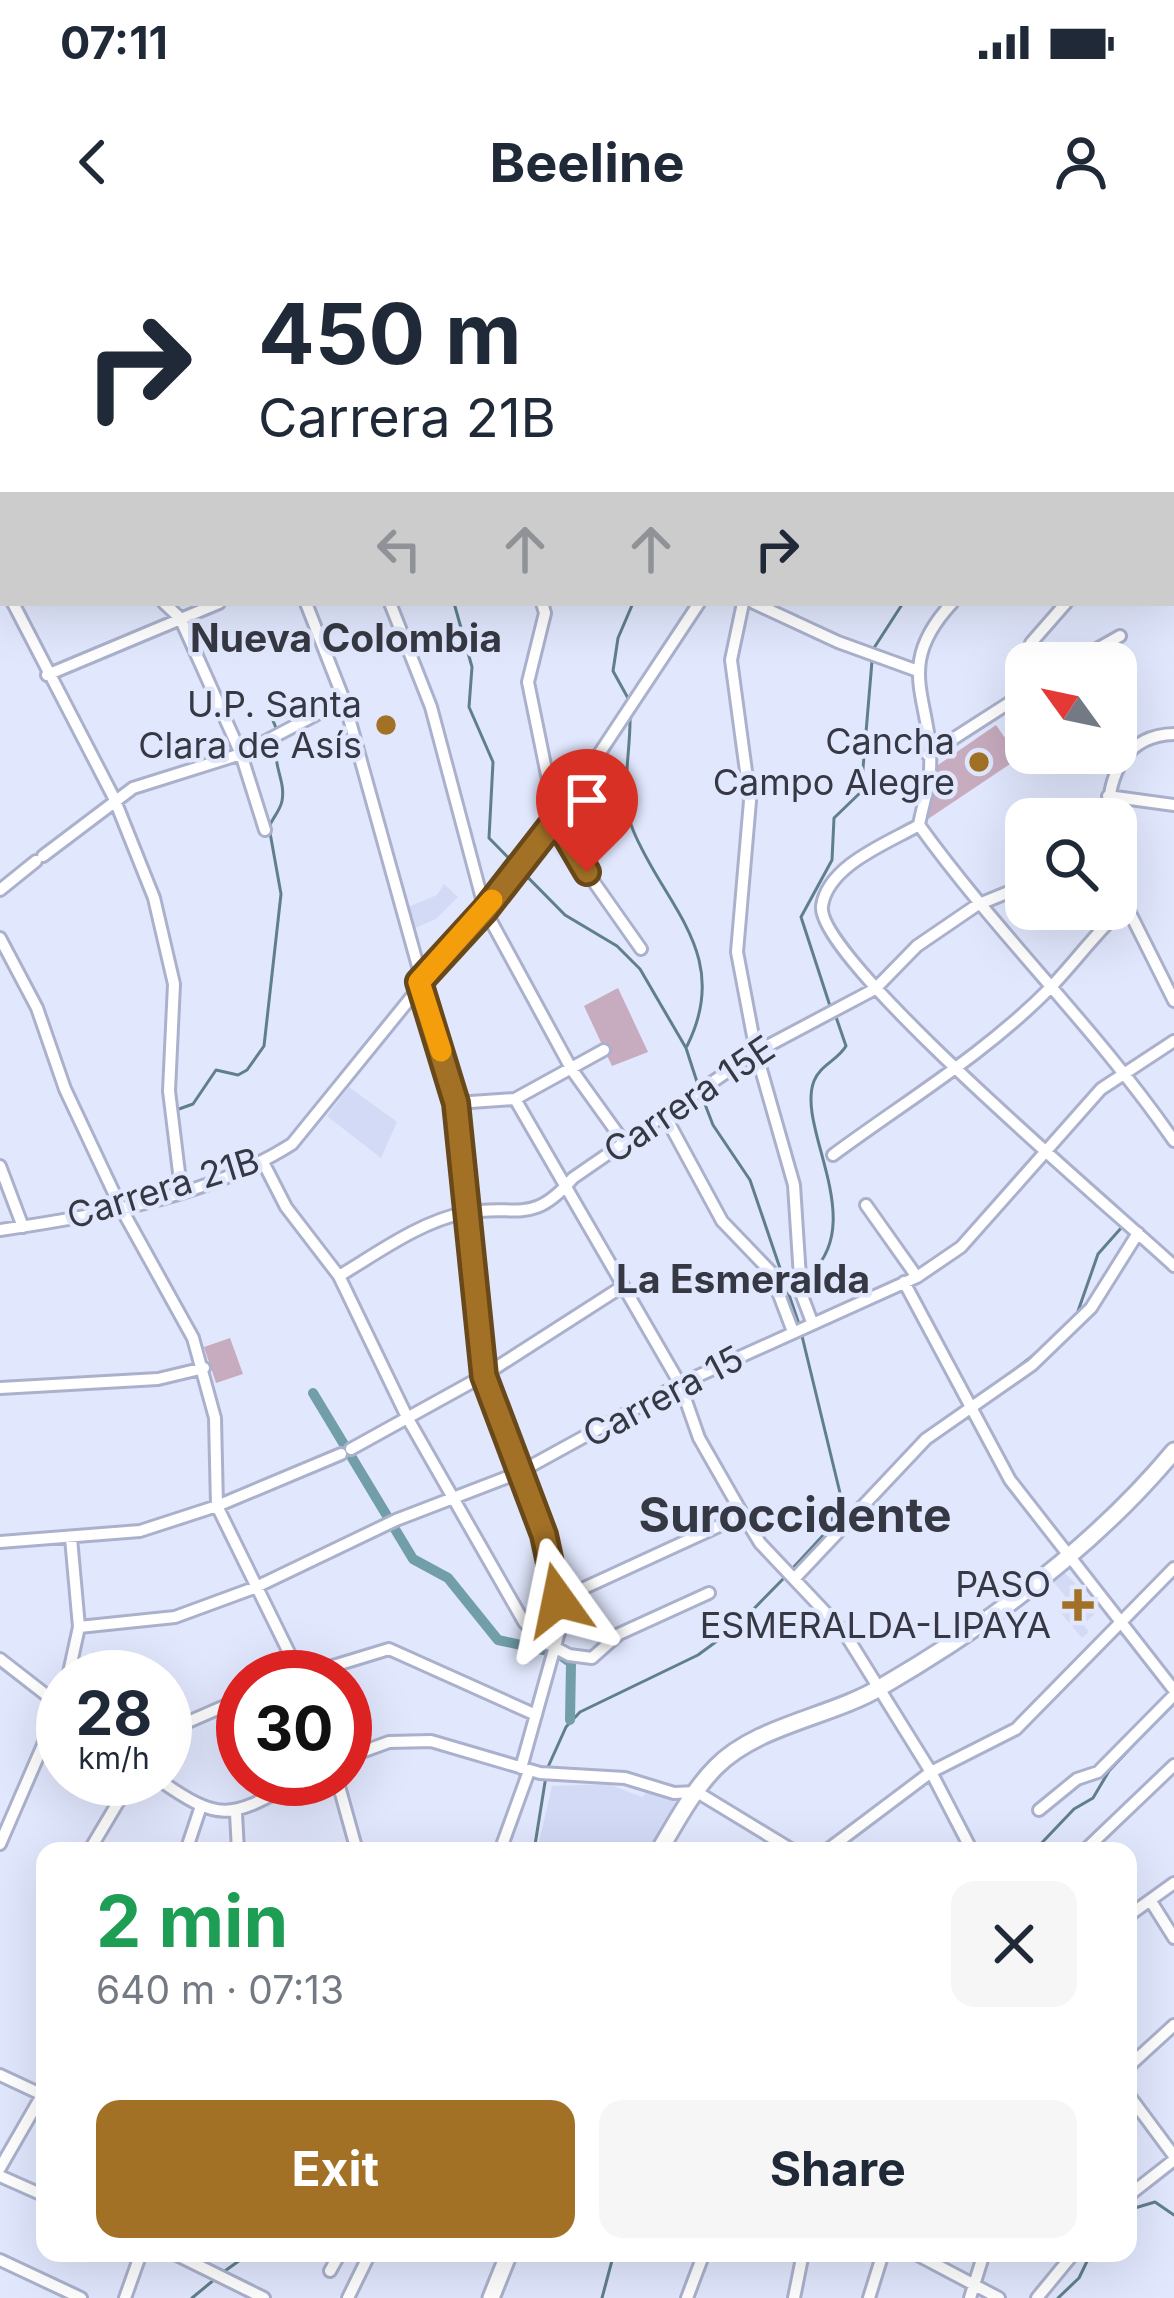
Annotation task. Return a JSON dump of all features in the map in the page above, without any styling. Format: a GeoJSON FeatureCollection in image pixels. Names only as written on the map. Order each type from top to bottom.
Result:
{"type":"FeatureCollection","features":[{"type":"Feature","properties":{"kind":"street"},"geometry":{"type":"LineString","coordinates":[[14,606],[114,798],[154,898],[175,984],[170,1091],[182,1190]]}},
{"type":"Feature","properties":{"kind":"street"},"geometry":{"type":"LineString","coordinates":[[167,606],[180,619],[241,754],[265,830]]}},
{"type":"Feature","properties":{"kind":"street"},"geometry":{"type":"LineString","coordinates":[[47,675],[212,606]]}},
{"type":"Feature","properties":{"kind":"street"},"geometry":{"type":"LineString","coordinates":[[307,606],[344,700],[456,1103],[484,1376],[544,1535],[558,1600],[559,1632],[550,1650],[536,1715],[535,1772],[504,1842]]}},
{"type":"Feature","properties":{"kind":"street"},"geometry":{"type":"LineString","coordinates":[[391,606],[431,706],[485,910],[572,1070],[623,1142]]}},
{"type":"Feature","properties":{"kind":"street"},"geometry":{"type":"LineString","coordinates":[[546,606],[528,682],[556,819],[565,841],[640,950]]}},
{"type":"Feature","properties":{"kind":"street","name":"Carrera 21B"},"geometry":{"type":"LineString","coordinates":[[0,1230],[121,1208],[263,1162],[292,1144],[556,819],[697,606]]}},
{"type":"Feature","properties":{"kind":"street"},"geometry":{"type":"LineString","coordinates":[[742,606],[731,660],[750,801],[737,952],[756,1052],[797,1198],[800,1282],[810,1323]]}},
{"type":"Feature","properties":{"kind":"street"},"geometry":{"type":"LineString","coordinates":[[761,606],[918,671]]}},
{"type":"Feature","properties":{"kind":"street"},"geometry":{"type":"LineString","coordinates":[[950,606],[926,639],[918,671],[928,755],[919,825],[977,905],[1125,1070],[1174,1141]]}},
{"type":"Feature","properties":{"kind":"street"},"geometry":{"type":"LineString","coordinates":[[1031,642],[1063,606]]}},
{"type":"Feature","properties":{"kind":"street"},"geometry":{"type":"LineString","coordinates":[[1109,642],[1120,636]]}},
{"type":"Feature","properties":{"kind":"street"},"geometry":{"type":"LineString","coordinates":[[0,890],[114,798],[241,754],[344,700]]}},
{"type":"Feature","properties":{"kind":"street"},"geometry":{"type":"LineString","coordinates":[[928,755],[1005,706]]}},
{"type":"Feature","properties":{"kind":"street"},"geometry":{"type":"LineString","coordinates":[[1174,734],[1150,734],[1133,743],[1108,796],[1174,805]]}},
{"type":"Feature","properties":{"kind":"street"},"geometry":{"type":"LineString","coordinates":[[919,825],[849,866],[834,882],[822,906],[827,930],[875,989],[957,1069],[1174,1266]]}},
{"type":"Feature","properties":{"kind":"street","name":"Carrera 15E"},"geometry":{"type":"LineString","coordinates":[[339,1276],[465,1212],[524,1212],[565,1190],[693,1094],[756,1052],[875,989],[917,946],[977,905],[1005,894]]}},
{"type":"Feature","properties":{"kind":"street"},"geometry":{"type":"LineString","coordinates":[[1137,927],[1174,1001]]}},
{"type":"Feature","properties":{"kind":"street"},"geometry":{"type":"LineString","coordinates":[[833,1155],[957,1069],[1051,988],[1099,930]]}},
{"type":"Feature","properties":{"kind":"street"},"geometry":{"type":"LineString","coordinates":[[0,938],[38,1008],[65,1088],[121,1208],[204,1368],[214,1418],[218,1506],[286,1650]]}},
{"type":"Feature","properties":{"kind":"street","name":"Carrera 15"},"geometry":{"type":"LineString","coordinates":[[79,1627],[175,1617],[254,1588],[392,1522],[518,1473],[680,1384],[911,1280],[961,1247],[1046,1148],[1125,1070],[1174,1041]]}},
{"type":"Feature","properties":{"kind":"street"},"geometry":{"type":"LineString","coordinates":[[456,1103],[514,1099],[604,1050]]}},
{"type":"Feature","properties":{"kind":"street"},"geometry":{"type":"LineString","coordinates":[[514,1099],[680,1384],[699,1438],[742,1515],[760,1543],[844,1632],[932,1772],[967,1842]]}},
{"type":"Feature","properties":{"kind":"street"},"geometry":{"type":"LineString","coordinates":[[664,1114],[722,1222],[770,1271],[794,1329]]}},
{"type":"Feature","properties":{"kind":"street"},"geometry":{"type":"LineString","coordinates":[[263,1162],[286,1207],[339,1276],[408,1419],[524,1622],[550,1650],[592,1658],[619,1634],[709,1593]]}},
{"type":"Feature","properties":{"kind":"street"},"geometry":{"type":"LineString","coordinates":[[0,1166],[23,1227]]}},
{"type":"Feature","properties":{"kind":"street"},"geometry":{"type":"LineString","coordinates":[[866,1205],[911,1280],[1010,1480],[1174,1692],[1098,1772],[1077,1779],[1040,1810]]}},
{"type":"Feature","properties":{"kind":"street"},"geometry":{"type":"LineString","coordinates":[[792,1574],[926,1439],[968,1403],[1032,1365],[1090,1308],[1138,1233]]}},
{"type":"Feature","properties":{"kind":"street"},"geometry":{"type":"LineString","coordinates":[[0,1542],[140,1531],[218,1506],[408,1419],[620,1288]]}},
{"type":"Feature","properties":{"kind":"street"},"geometry":{"type":"LineString","coordinates":[[0,1388],[158,1379],[204,1368]]}},
{"type":"Feature","properties":{"kind":"street"},"geometry":{"type":"LineString","coordinates":[[664,1842],[697,1792],[738,1750],[881,1687],[1066,1558],[1138,1494],[1174,1451]]}},
{"type":"Feature","properties":{"kind":"street"},"geometry":{"type":"LineString","coordinates":[[558,1600],[742,1515]]}},
{"type":"Feature","properties":{"kind":"street"},"geometry":{"type":"LineString","coordinates":[[71,1538],[79,1627],[74,1650]]}},
{"type":"Feature","properties":{"kind":"street"},"geometry":{"type":"LineString","coordinates":[[838,1842],[932,1772],[1016,1729],[1174,1568]]}},
{"type":"Feature","properties":{"kind":"street"},"geometry":{"type":"LineString","coordinates":[[372,1653],[389,1648],[536,1715]]}},
{"type":"Feature","properties":{"kind":"street"},"geometry":{"type":"LineString","coordinates":[[0,1659],[36,1686]]}},
{"type":"Feature","properties":{"kind":"street"},"geometry":{"type":"LineString","coordinates":[[372,1748],[414,1740],[451,1744],[535,1772],[625,1778],[674,1793],[697,1792],[779,1842]]}},
{"type":"Feature","properties":{"kind":"street"},"geometry":{"type":"LineString","coordinates":[[0,1844],[36,1763]]}},
{"type":"Feature","properties":{"kind":"street"},"geometry":{"type":"LineString","coordinates":[[1093,1842],[1174,1765]]}},
{"type":"Feature","properties":{"kind":"street"},"geometry":{"type":"LineString","coordinates":[[192,1803],[200,1809],[236,1814],[251,1806]]}},
{"type":"Feature","properties":{"kind":"street"},"geometry":{"type":"LineString","coordinates":[[94,1842],[116,1806]]}},
{"type":"Feature","properties":{"kind":"street"},"geometry":{"type":"LineString","coordinates":[[344,1806],[354,1842]]}},
{"type":"Feature","properties":{"kind":"street"},"geometry":{"type":"LineString","coordinates":[[188,1842],[200,1809]]}},
{"type":"Feature","properties":{"kind":"street"},"geometry":{"type":"LineString","coordinates":[[236,1814],[238,1842]]}},
{"type":"Feature","properties":{"kind":"street"},"geometry":{"type":"LineString","coordinates":[[1137,1911],[1174,1883]]}},
{"type":"Feature","properties":{"kind":"street"},"geometry":{"type":"LineString","coordinates":[[1152,1903],[1174,1939]]}},
{"type":"Feature","properties":{"kind":"street"},"geometry":{"type":"LineString","coordinates":[[1137,2059],[1174,2025]]}},
{"type":"Feature","properties":{"kind":"street"},"geometry":{"type":"LineString","coordinates":[[0,2075],[36,2091]]}},
{"type":"Feature","properties":{"kind":"street"},"geometry":{"type":"LineString","coordinates":[[1137,2107],[1174,2158],[1137,2189]]}},
{"type":"Feature","properties":{"kind":"street"},"geometry":{"type":"LineString","coordinates":[[36,2108],[0,2172],[36,2191]]}},
{"type":"Feature","properties":{"kind":"street"},"geometry":{"type":"LineString","coordinates":[[0,2260],[81,2298]]}},
{"type":"Feature","properties":{"kind":"street"},"geometry":{"type":"LineString","coordinates":[[125,2298],[138,2262]]}},
{"type":"Feature","properties":{"kind":"street"},"geometry":{"type":"LineString","coordinates":[[193,2262],[264,2298]]}},
{"type":"Feature","properties":{"kind":"street"},"geometry":{"type":"LineString","coordinates":[[330,2271],[335,2262]]}},
{"type":"Feature","properties":{"kind":"street"},"geometry":{"type":"LineString","coordinates":[[348,2298],[366,2262]]}},
{"type":"Feature","properties":{"kind":"street"},"geometry":{"type":"LineString","coordinates":[[490,2298],[505,2262]]}},
{"type":"Feature","properties":{"kind":"street"},"geometry":{"type":"LineString","coordinates":[[686,2298],[700,2262]]}},
{"type":"Feature","properties":{"kind":"street"},"geometry":{"type":"LineString","coordinates":[[794,2298],[801,2262]]}},
{"type":"Feature","properties":{"kind":"street"},"geometry":{"type":"LineString","coordinates":[[869,2298],[880,2262]]}},
{"type":"Feature","properties":{"kind":"street"},"geometry":{"type":"LineString","coordinates":[[932,2262],[999,2298]]}},
{"type":"Feature","properties":{"kind":"street"},"geometry":{"type":"LineString","coordinates":[[970,2298],[981,2262]]}},
{"type":"Feature","properties":{"kind":"street"},"geometry":{"type":"LineString","coordinates":[[1036,2298],[1066,2262]]}},
{"type":"Feature","properties":{"kind":"shaded area","name":"Cancha Campo Alegre"},"geometry":{"type":"Polygon","coordinates":[[[996,725],[1005,738],[1005,767],[928,819],[938,765],[996,725]]]}},
{"type":"Feature","properties":{"kind":"shaded area"},"geometry":{"type":"Polygon","coordinates":[[[444,884],[458,897],[436,919],[411,930],[403,909],[437,895],[444,884]]]}},
{"type":"Feature","properties":{"kind":"shaded area"},"geometry":{"type":"Polygon","coordinates":[[[618,988],[648,1052],[612,1066],[584,1006],[618,988]]]}},
{"type":"Feature","properties":{"kind":"shaded area"},"geometry":{"type":"Polygon","coordinates":[[[349,1087],[397,1122],[381,1158],[327,1116],[349,1087]]]}},
{"type":"Feature","properties":{"kind":"shaded area"},"geometry":{"type":"Polygon","coordinates":[[[230,1338],[243,1374],[216,1383],[204,1347],[230,1338]]]}},
{"type":"Feature","properties":{"kind":"shaded area","name":"PASO ESMERALDA-LIPAYA"},"geometry":{"type":"Polygon","coordinates":[[[1063,1571],[1091,1600],[1094,1615],[1083,1624],[1089,1632],[1082,1638],[1059,1611],[1069,1601],[1052,1580],[1063,1571]]]}},
{"type":"Feature","properties":{"kind":"shaded area"},"geometry":{"type":"Polygon","coordinates":[[[608,1784],[642,1797],[649,1790],[676,1802],[657,1842],[539,1842],[552,1786],[608,1784]]]}},
{"type":"Feature","properties":{"kind":"waterway"},"geometry":{"type":"LineString","coordinates":[[455,606],[472,667],[469,707],[493,762],[489,838],[565,915],[617,946],[640,969],[686,1048],[698,1085]]}},
{"type":"Feature","properties":{"kind":"waterway"},"geometry":{"type":"LineString","coordinates":[[629,700],[613,671],[618,638],[632,606]]}},
{"type":"Feature","properties":{"kind":"waterway"},"geometry":{"type":"LineString","coordinates":[[872,651],[901,606]]}},
{"type":"Feature","properties":{"kind":"waterway"},"geometry":{"type":"LineString","coordinates":[[831,1009],[801,917],[832,860],[834,818],[861,792],[872,661]]}},
{"type":"Feature","properties":{"kind":"waterway"},"geometry":{"type":"LineString","coordinates":[[630,717],[629,817],[698,957],[699,1013],[687,1046]]}},
{"type":"Feature","properties":{"kind":"waterway"},"geometry":{"type":"LineString","coordinates":[[272,718],[278,733]]}},
{"type":"Feature","properties":{"kind":"waterway"},"geometry":{"type":"LineString","coordinates":[[179,1109],[193,1104],[216,1070],[238,1075],[264,1046],[281,894],[269,827],[282,801],[278,742]]}},
{"type":"Feature","properties":{"kind":"waterway"},"geometry":{"type":"LineString","coordinates":[[803,1280],[823,1258],[832,1234],[833,1207],[811,1101],[817,1075],[846,1046],[836,1017]]}},
{"type":"Feature","properties":{"kind":"waterway"},"geometry":{"type":"LineString","coordinates":[[701,1094],[713,1125],[750,1180],[800,1327]]}},
{"type":"Feature","properties":{"kind":"waterway"},"geometry":{"type":"LineString","coordinates":[[1077,1314],[1098,1254],[1122,1227]]}},
{"type":"Feature","properties":{"kind":"waterway"},"geometry":{"type":"LineString","coordinates":[[792,1569],[828,1530],[841,1497],[802,1336]]}},
{"type":"Feature","properties":{"kind":"waterway"},"geometry":{"type":"LineString","coordinates":[[1000,1381],[1040,1350]]}},
{"type":"Feature","properties":{"kind":"waterway"},"geometry":{"type":"LineString","coordinates":[[313,1393],[413,1559],[448,1578],[498,1640],[557,1653],[571,1663],[570,1720]]}},
{"type":"Feature","properties":{"kind":"waterway"},"geometry":{"type":"LineString","coordinates":[[922,1436],[948,1417]]}},
{"type":"Feature","properties":{"kind":"waterway"},"geometry":{"type":"LineString","coordinates":[[548,1767],[566,1727],[580,1712],[698,1655],[736,1627],[786,1576]]}},
{"type":"Feature","properties":{"kind":"waterway"},"geometry":{"type":"LineString","coordinates":[[1043,1842],[1074,1809],[1093,1798],[1109,1771],[1151,1726]]}},
{"type":"Feature","properties":{"kind":"waterway"},"geometry":{"type":"LineString","coordinates":[[535,1842],[546,1776]]}},
{"type":"Feature","properties":{"kind":"waterway"},"geometry":{"type":"LineString","coordinates":[[1137,2207],[1155,2202],[1174,2215]]}},
{"type":"Feature","properties":{"kind":"waterway"},"geometry":{"type":"LineString","coordinates":[[222,2273],[237,2262]]}},
{"type":"Feature","properties":{"kind":"waterway"},"geometry":{"type":"LineString","coordinates":[[602,2298],[612,2262]]}},
{"type":"Feature","properties":{"kind":"waterway"},"geometry":{"type":"LineString","coordinates":[[1058,2298],[1079,2278],[1087,2262]]}},
{"type":"Feature","properties":{"kind":"waterway"},"geometry":{"type":"LineString","coordinates":[[192,2298],[215,2279]]}},
{"type":"Feature","properties":{"kind":"slow traffic"},"geometry":{"type":"LineString","coordinates":[[441,1051],[419,982],[492,900]]}},
{"type":"Feature","properties":{"kind":"place","name":"U.P. Santa Clara de Asís"},"geometry":{"type":"Point","coordinates":[386,725]}},
{"type":"Feature","properties":{"kind":"place","name":"Cancha Campo Alegre"},"geometry":{"type":"Point","coordinates":[979,762]}},
{"type":"Feature","properties":{"kind":"place","name":"PASO ESMERALDA-LIPAYA"},"geometry":{"type":"Point","coordinates":[1078,1605]}},
{"type":"Feature","properties":{"kind":"district","name":"Nueva Colombia"},"geometry":{"type":"Point","coordinates":[346,637]}},
{"type":"Feature","properties":{"kind":"district","name":"La Esmeralda"},"geometry":{"type":"Point","coordinates":[743,1278]}},
{"type":"Feature","properties":{"kind":"district","name":"Suroccidente"},"geometry":{"type":"Point","coordinates":[795,1514]}},
{"type":"Feature","properties":{"kind":"route"},"geometry":{"type":"LineString","coordinates":[[558,1600],[544,1535],[484,1376],[456,1103],[419,982],[485,910],[556,819],[587,872]]}}]}
